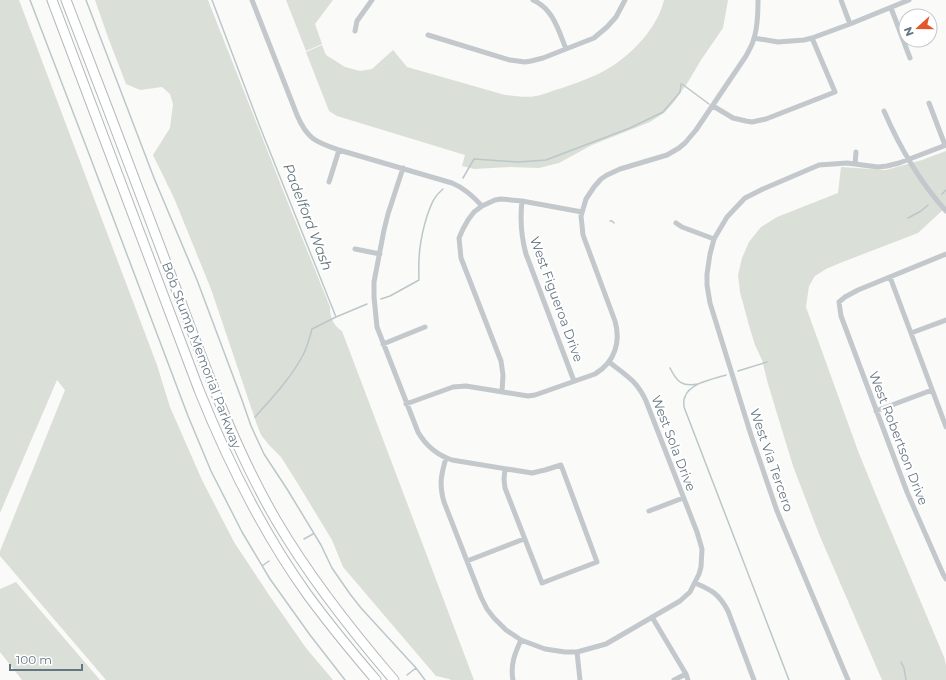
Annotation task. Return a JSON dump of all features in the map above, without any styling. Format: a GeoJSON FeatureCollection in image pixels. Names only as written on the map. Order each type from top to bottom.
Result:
{"type":"FeatureCollection","features":[{"type":"Feature","properties":{"kind":"highway","name":"Bob Stump Memorial Parkway"},"geometry":{"type":"LineString","coordinates":[[52,0],[212,422],[233,468],[261,521],[297,579],[337,634],[376,680]]}},
{"type":"Feature","properties":{"kind":"highway","name":"Bob Stump Memorial Parkway"},"geometry":{"type":"LineString","coordinates":[[66,0],[214,390],[244,460],[297,555],[349,627],[394,680]]}},
{"type":"Feature","properties":{"kind":"street"},"geometry":{"type":"LineString","coordinates":[[252,0],[301,125],[312,139],[339,150],[452,183],[469,193],[482,206]]}},
{"type":"Feature","properties":{"kind":"street"},"geometry":{"type":"LineString","coordinates":[[355,31],[357,21],[372,0]]}},
{"type":"Feature","properties":{"kind":"street"},"geometry":{"type":"LineString","coordinates":[[533,0],[540,3],[550,13],[566,49]]}},
{"type":"Feature","properties":{"kind":"street"},"geometry":{"type":"LineString","coordinates":[[428,35],[510,60],[525,62],[536,60],[594,38],[616,17],[625,0]]}},
{"type":"Feature","properties":{"kind":"street"},"geometry":{"type":"LineString","coordinates":[[406,404],[456,386],[466,386],[528,396],[535,395],[595,374],[609,362],[618,341],[617,328],[583,235],[581,224],[582,212],[586,199],[601,179],[613,172],[667,155],[679,148],[692,136],[746,56],[754,38],[758,0]]}},
{"type":"Feature","properties":{"kind":"street"},"geometry":{"type":"LineString","coordinates":[[841,0],[850,24]]}},
{"type":"Feature","properties":{"kind":"street"},"geometry":{"type":"LineString","coordinates":[[754,38],[782,42],[804,40],[850,24],[909,0]]}},
{"type":"Feature","properties":{"kind":"street"},"geometry":{"type":"LineString","coordinates":[[891,8],[910,58]]}},
{"type":"Feature","properties":{"kind":"street"},"geometry":{"type":"LineString","coordinates":[[713,106],[733,118],[752,122],[766,119],[834,92],[812,38]]}},
{"type":"Feature","properties":{"kind":"street"},"geometry":{"type":"LineString","coordinates":[[928,103],[946,145]]}},
{"type":"Feature","properties":{"kind":"street"},"geometry":{"type":"LineString","coordinates":[[884,111],[893,133],[907,159],[946,211]]}},
{"type":"Feature","properties":{"kind":"street","name":"West Via Tercero"},"geometry":{"type":"LineString","coordinates":[[848,680],[776,511],[710,303],[706,274],[714,239],[727,216],[745,198],[762,189],[819,165],[848,163],[878,167],[892,165],[946,145]]}},
{"type":"Feature","properties":{"kind":"street"},"geometry":{"type":"LineString","coordinates":[[329,182],[339,150]]}},
{"type":"Feature","properties":{"kind":"street"},"geometry":{"type":"LineString","coordinates":[[855,164],[856,152]]}},
{"type":"Feature","properties":{"kind":"street"},"geometry":{"type":"LineString","coordinates":[[403,168],[388,214],[374,282],[374,297],[377,327],[406,404],[421,437],[431,449],[446,458],[457,461],[505,468],[532,472],[561,465],[597,562],[542,583],[524,539],[506,488],[504,479],[505,468]]}},
{"type":"Feature","properties":{"kind":"street"},"geometry":{"type":"LineString","coordinates":[[502,392],[503,375],[500,361],[463,264],[459,238],[462,229],[474,212],[482,206],[501,199],[522,201],[582,212]]}},
{"type":"Feature","properties":{"kind":"street","name":"West Figueroa Drive"},"geometry":{"type":"LineString","coordinates":[[522,201],[521,226],[524,250],[574,381]]}},
{"type":"Feature","properties":{"kind":"street"},"geometry":{"type":"LineString","coordinates":[[676,223],[682,227],[714,239]]}},
{"type":"Feature","properties":{"kind":"street"},"geometry":{"type":"LineString","coordinates":[[355,249],[380,254]]}},
{"type":"Feature","properties":{"kind":"street"},"geometry":{"type":"LineString","coordinates":[[946,254],[890,277],[946,427]]}},
{"type":"Feature","properties":{"kind":"street","name":"West Robertson Drive"},"geometry":{"type":"LineString","coordinates":[[890,277],[845,296],[839,302],[841,316],[907,492],[946,579]]}},
{"type":"Feature","properties":{"kind":"street"},"geometry":{"type":"LineString","coordinates":[[911,333],[946,320]]}},
{"type":"Feature","properties":{"kind":"street"},"geometry":{"type":"LineString","coordinates":[[383,344],[425,328]]}},
{"type":"Feature","properties":{"kind":"street","name":"West Sola Drive"},"geometry":{"type":"LineString","coordinates":[[609,362],[632,380],[642,392],[646,401],[700,540],[702,549],[701,567],[695,583]]}},
{"type":"Feature","properties":{"kind":"street"},"geometry":{"type":"LineString","coordinates":[[876,411],[932,390]]}},
{"type":"Feature","properties":{"kind":"street"},"geometry":{"type":"LineString","coordinates":[[446,458],[441,478],[443,496],[467,561],[487,609],[512,635],[545,649],[564,652],[577,652],[606,644],[680,600],[690,592],[695,583],[710,589],[722,601],[728,611],[754,680]]}},
{"type":"Feature","properties":{"kind":"street"},"geometry":{"type":"LineString","coordinates":[[649,511],[683,498]]}},
{"type":"Feature","properties":{"kind":"street"},"geometry":{"type":"LineString","coordinates":[[467,561],[524,539]]}},
{"type":"Feature","properties":{"kind":"street"},"geometry":{"type":"LineString","coordinates":[[652,618],[686,674],[688,680]]}},
{"type":"Feature","properties":{"kind":"street"},"geometry":{"type":"LineString","coordinates":[[513,680],[513,659],[521,640]]}},
{"type":"Feature","properties":{"kind":"street"},"geometry":{"type":"LineString","coordinates":[[577,652],[580,680]]}},
{"type":"Feature","properties":{"kind":"street"},"geometry":{"type":"LineString","coordinates":[[674,680],[686,674]]}},
{"type":"Feature","properties":{"kind":"shaded area"},"geometry":{"type":"Polygon","coordinates":[[[0,0],[19,0],[157,365],[170,407],[202,480],[234,542],[306,648],[333,680],[106,680],[0,556],[0,551],[65,390],[57,380],[0,513],[0,0]]]}},
{"type":"Feature","properties":{"kind":"shaded area"},"geometry":{"type":"Polygon","coordinates":[[[95,0],[208,0],[330,307],[333,320],[336,326],[342,331],[474,680],[451,680],[436,676],[343,567],[332,540],[298,484],[281,457],[261,435],[211,289],[174,198],[153,155],[170,128],[173,104],[170,94],[162,87],[140,90],[126,84],[95,0]]]}},
{"type":"Feature","properties":{"kind":"shaded area"},"geometry":{"type":"Polygon","coordinates":[[[286,0],[333,0],[315,24],[322,44],[306,51],[286,0]]]}},
{"type":"Feature","properties":{"kind":"shaded area"},"geometry":{"type":"Polygon","coordinates":[[[664,0],[728,0],[723,28],[674,102],[664,113],[650,122],[592,145],[559,163],[539,168],[510,167],[474,169],[462,166],[465,155],[337,116],[329,111],[306,52],[322,45],[326,55],[345,67],[360,71],[372,69],[393,50],[407,67],[505,95],[532,97],[588,79],[607,70],[617,63],[638,45],[647,34],[660,12],[664,0]]]}},
{"type":"Feature","properties":{"kind":"shaded area"},"geometry":{"type":"Polygon","coordinates":[[[946,151],[946,207],[918,233],[840,263],[815,276],[809,286],[806,307],[858,451],[946,665],[946,680],[882,680],[819,534],[793,466],[762,360],[750,329],[740,292],[738,275],[742,258],[749,242],[761,227],[777,217],[838,193],[841,167],[886,170],[922,160],[946,151]]]}},
{"type":"Feature","properties":{"kind":"shaded area"},"geometry":{"type":"Polygon","coordinates":[[[16,582],[100,680],[22,680],[0,652],[0,589],[16,582]]]}},
{"type":"Feature","properties":{"kind":"waterway"},"geometry":{"type":"LineString","coordinates":[[30,0],[188,416],[211,471],[242,532],[270,579],[310,635],[345,680]]}},
{"type":"Feature","properties":{"kind":"waterway"},"geometry":{"type":"LineString","coordinates":[[86,0],[154,178],[197,280],[251,426],[264,454],[321,545],[332,568],[350,594],[425,680]]}},
{"type":"Feature","properties":{"kind":"waterway","name":"Padelford Wash"},"geometry":{"type":"LineString","coordinates":[[212,0],[260,127],[336,317]]}},
{"type":"Feature","properties":{"kind":"waterway"},"geometry":{"type":"LineString","coordinates":[[463,178],[474,159],[518,162],[546,160],[630,128],[663,112],[680,92],[681,84]]}},
{"type":"Feature","properties":{"kind":"waterway"},"geometry":{"type":"LineString","coordinates":[[682,84],[709,104]]}},
{"type":"Feature","properties":{"kind":"waterway"},"geometry":{"type":"LineString","coordinates":[[381,299],[390,296],[419,280],[421,240],[428,212],[433,201],[443,189]]}},
{"type":"Feature","properties":{"kind":"waterway"},"geometry":{"type":"LineString","coordinates":[[942,194],[946,190]]}},
{"type":"Feature","properties":{"kind":"waterway"},"geometry":{"type":"LineString","coordinates":[[908,218],[921,211],[928,205]]}},
{"type":"Feature","properties":{"kind":"waterway"},"geometry":{"type":"LineString","coordinates":[[610,221],[614,223]]}},
{"type":"Feature","properties":{"kind":"waterway","name":"Padelford Wash"},"geometry":{"type":"LineString","coordinates":[[255,417],[294,370],[309,341],[312,329],[367,304]]}},
{"type":"Feature","properties":{"kind":"waterway"},"geometry":{"type":"LineString","coordinates":[[738,371],[767,362]]}},
{"type":"Feature","properties":{"kind":"waterway"},"geometry":{"type":"LineString","coordinates":[[670,368],[675,377],[684,384],[698,384]]}},
{"type":"Feature","properties":{"kind":"waterway"},"geometry":{"type":"LineString","coordinates":[[726,375],[702,382],[691,388],[684,398],[684,407],[789,680]]}},
{"type":"Feature","properties":{"kind":"waterway"},"geometry":{"type":"LineString","coordinates":[[304,539],[313,534]]}},
{"type":"Feature","properties":{"kind":"waterway"},"geometry":{"type":"LineString","coordinates":[[262,566],[269,561]]}},
{"type":"Feature","properties":{"kind":"waterway"},"geometry":{"type":"LineString","coordinates":[[901,662],[904,668],[906,680]]}},
{"type":"Feature","properties":{"kind":"waterway"},"geometry":{"type":"LineString","coordinates":[[407,675],[416,668]]}}]}
